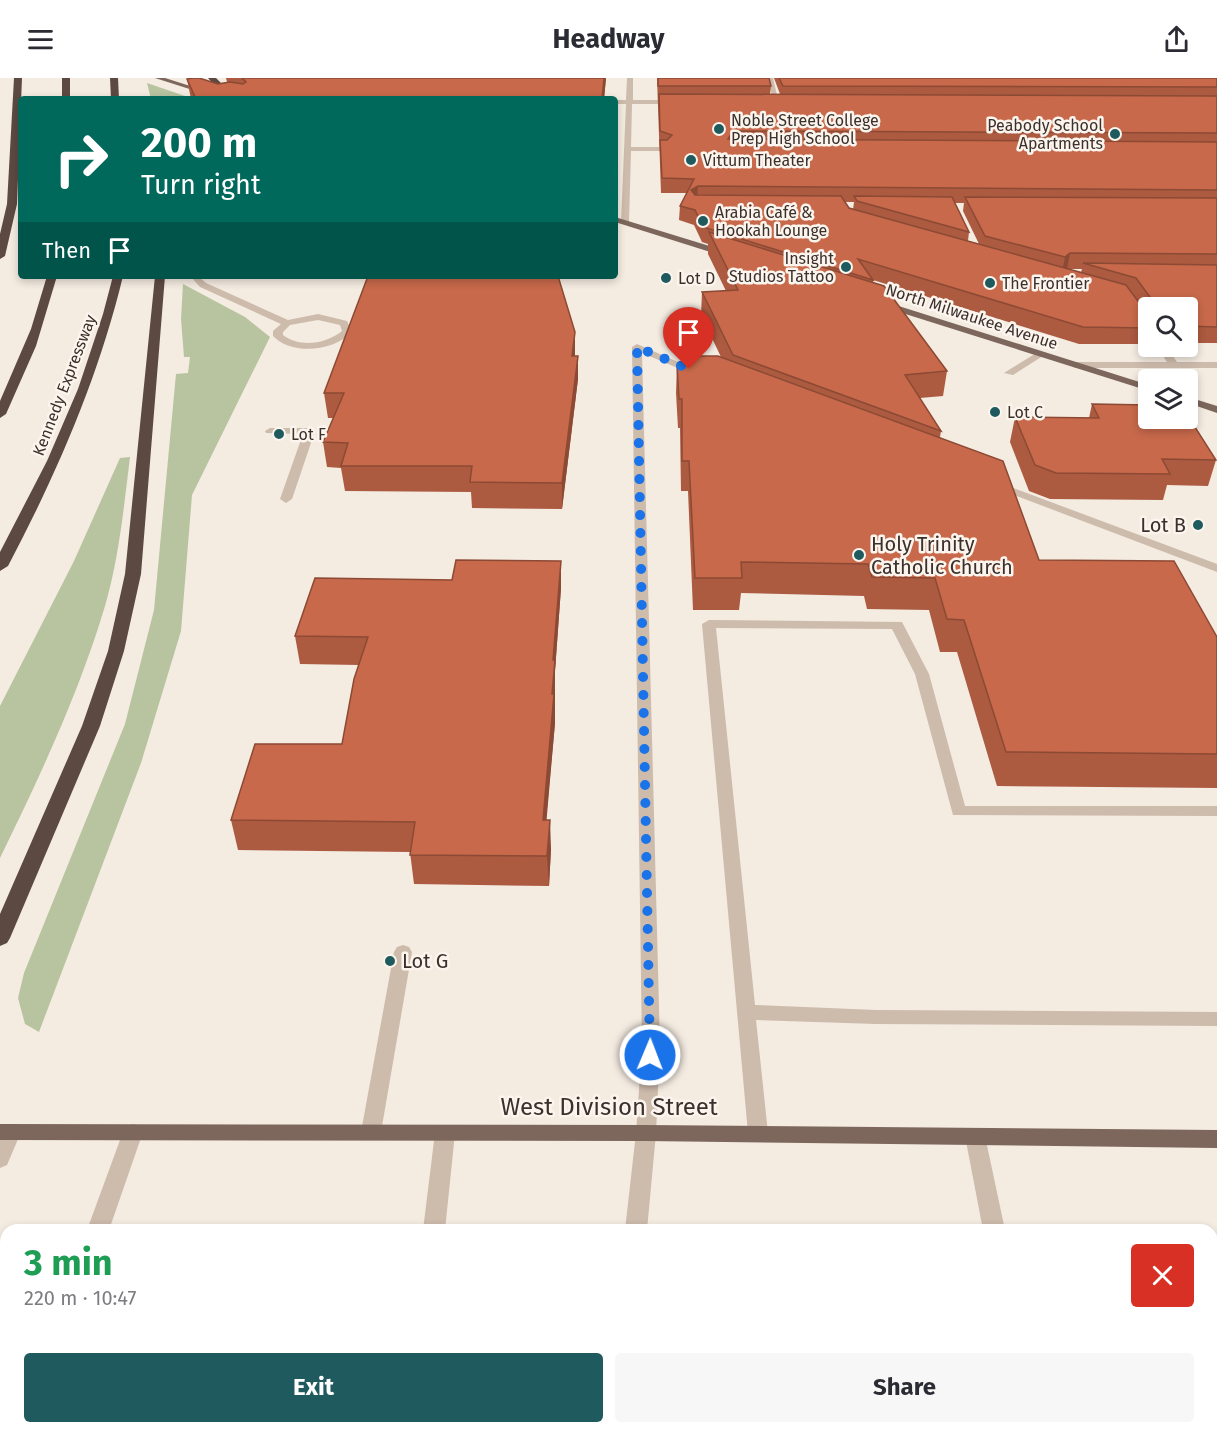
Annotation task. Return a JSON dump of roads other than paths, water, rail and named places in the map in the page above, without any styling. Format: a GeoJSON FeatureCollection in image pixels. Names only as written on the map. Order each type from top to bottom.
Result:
{"type":"FeatureCollection","features":[{"type":"Feature","properties":{"kind":"highway"},"geometry":{"type":"LineString","coordinates":[[0,256],[12,204],[17,143],[18,78]]}},
{"type":"Feature","properties":{"kind":"highway"},"geometry":{"type":"LineString","coordinates":[[66,78],[66,96]]}},
{"type":"Feature","properties":{"kind":"highway"},"geometry":{"type":"LineString","coordinates":[[114,78],[115,96]]}},
{"type":"Feature","properties":{"kind":"highway"},"geometry":{"type":"LineString","coordinates":[[212,78],[228,94]]}},
{"type":"Feature","properties":{"kind":"highway"},"geometry":{"type":"LineString","coordinates":[[10,110],[18,110]]}},
{"type":"Feature","properties":{"kind":"highway"},"geometry":{"type":"LineString","coordinates":[[0,159],[17,143]]}},
{"type":"Feature","properties":{"kind":"highway"},"geometry":{"type":"LineString","coordinates":[[0,414],[26,361],[45,309],[51,279]]}},
{"type":"Feature","properties":{"kind":"highway","name":"Kennedy Expressway"},"geometry":{"type":"LineString","coordinates":[[0,566],[68,430],[99,347],[117,279]]}},
{"type":"Feature","properties":{"kind":"highway"},"geometry":{"type":"LineString","coordinates":[[0,938],[91,726],[116,651],[133,574],[160,279]]}},
{"type":"Feature","properties":{"kind":"main road"},"geometry":{"type":"LineString","coordinates":[[187,78],[228,94]]}},
{"type":"Feature","properties":{"kind":"main road"},"geometry":{"type":"LineString","coordinates":[[161,79],[228,94]]}},
{"type":"Feature","properties":{"kind":"main road"},"geometry":{"type":"LineString","coordinates":[[618,220],[733,256]]}},
{"type":"Feature","properties":{"kind":"main road","name":"North Milwaukee Avenue"},"geometry":{"type":"LineString","coordinates":[[872,300],[1138,385]]}},
{"type":"Feature","properties":{"kind":"main road"},"geometry":{"type":"LineString","coordinates":[[1198,403],[1217,410]]}},
{"type":"Feature","properties":{"kind":"main road","name":"West Division Street"},"geometry":{"type":"LineString","coordinates":[[5,1132],[646,1132],[1217,1139]]}},
{"type":"Feature","properties":{"kind":"street"},"geometry":{"type":"LineString","coordinates":[[624,222],[630,78]]}},
{"type":"Feature","properties":{"kind":"street"},"geometry":{"type":"LineString","coordinates":[[770,78],[777,103]]}},
{"type":"Feature","properties":{"kind":"street"},"geometry":{"type":"LineString","coordinates":[[618,102],[689,102]]}},
{"type":"Feature","properties":{"kind":"street"},"geometry":{"type":"LineString","coordinates":[[766,102],[789,103]]}},
{"type":"Feature","properties":{"kind":"street"},"geometry":{"type":"LineString","coordinates":[[628,149],[666,149]]}},
{"type":"Feature","properties":{"kind":"street"},"geometry":{"type":"LineString","coordinates":[[195,279],[203,285],[287,323],[307,318],[328,318],[344,323],[347,332],[328,343],[297,345],[288,343],[278,336],[278,331],[287,323]]}},
{"type":"Feature","properties":{"kind":"street"},"geometry":{"type":"LineString","coordinates":[[637,1224],[646,1132],[651,1046],[637,347],[711,377]]}},
{"type":"Feature","properties":{"kind":"street"},"geometry":{"type":"LineString","coordinates":[[1009,373],[1041,354]]}},
{"type":"Feature","properties":{"kind":"street"},"geometry":{"type":"LineString","coordinates":[[1169,357],[1174,365]]}},
{"type":"Feature","properties":{"kind":"street"},"geometry":{"type":"LineString","coordinates":[[1075,365],[1217,365]]}},
{"type":"Feature","properties":{"kind":"street"},"geometry":{"type":"LineString","coordinates":[[270,431],[310,431],[286,499]]}},
{"type":"Feature","properties":{"kind":"street"},"geometry":{"type":"LineString","coordinates":[[981,479],[1217,568]]}},
{"type":"Feature","properties":{"kind":"street"},"geometry":{"type":"LineString","coordinates":[[758,1133],[709,624],[897,625],[922,674],[959,811],[1217,811]]}},
{"type":"Feature","properties":{"kind":"street"},"geometry":{"type":"LineString","coordinates":[[371,1132],[403,952]]}},
{"type":"Feature","properties":{"kind":"street"},"geometry":{"type":"LineString","coordinates":[[747,1012],[876,1017],[1217,1019]]}},
{"type":"Feature","properties":{"kind":"street"},"geometry":{"type":"LineString","coordinates":[[0,1159],[5,1132]]}},
{"type":"Feature","properties":{"kind":"street"},"geometry":{"type":"LineString","coordinates":[[100,1224],[133,1132]]}},
{"type":"Feature","properties":{"kind":"street"},"geometry":{"type":"LineString","coordinates":[[435,1224],[445,1133]]}},
{"type":"Feature","properties":{"kind":"street"},"geometry":{"type":"LineString","coordinates":[[975,1136],[993,1224]]}},
{"type":"Feature","properties":{"kind":"place","name":"Noble Street College Prep High School"},"geometry":{"type":"Point","coordinates":[719,129]}},
{"type":"Feature","properties":{"kind":"place","name":"Peabody School Apartments"},"geometry":{"type":"Point","coordinates":[1115,134]}},
{"type":"Feature","properties":{"kind":"place","name":"Vittum Theater"},"geometry":{"type":"Point","coordinates":[691,160]}},
{"type":"Feature","properties":{"kind":"place","name":"Arabia Café & Hookah Lounge"},"geometry":{"type":"Point","coordinates":[703,221]}},
{"type":"Feature","properties":{"kind":"place","name":"Insight Studios Tattoo"},"geometry":{"type":"Point","coordinates":[846,267]}},
{"type":"Feature","properties":{"kind":"place","name":"Lot D"},"geometry":{"type":"Point","coordinates":[666,278]}},
{"type":"Feature","properties":{"kind":"place","name":"The Frontier"},"geometry":{"type":"Point","coordinates":[990,283]}},
{"type":"Feature","properties":{"kind":"place","name":"Lot C"},"geometry":{"type":"Point","coordinates":[995,412]}},
{"type":"Feature","properties":{"kind":"place","name":"Lot F"},"geometry":{"type":"Point","coordinates":[279,434]}},
{"type":"Feature","properties":{"kind":"place","name":"Lot B"},"geometry":{"type":"Point","coordinates":[1198,525]}},
{"type":"Feature","properties":{"kind":"place","name":"Holy Trinity Catholic Church"},"geometry":{"type":"Point","coordinates":[859,555]}},
{"type":"Feature","properties":{"kind":"place","name":"Lot G"},"geometry":{"type":"Point","coordinates":[390,961]}}]}
